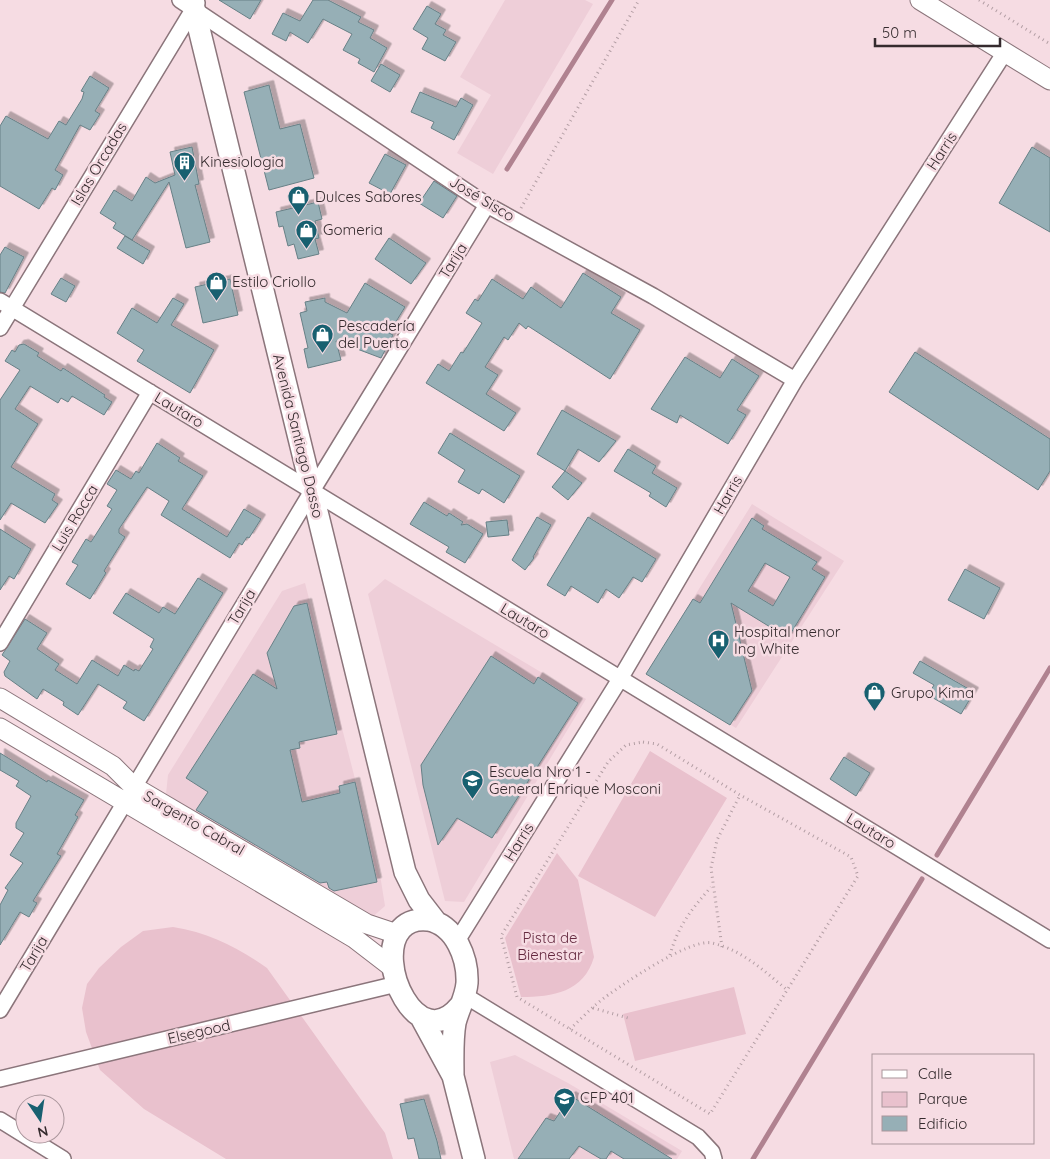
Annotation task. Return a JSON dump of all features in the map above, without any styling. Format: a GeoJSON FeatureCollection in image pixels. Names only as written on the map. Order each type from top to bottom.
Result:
{"type":"FeatureCollection","features":[{"type":"Feature","properties":{"kind":"main road","name":"Avenida Santiago Dasso"},"geometry":{"type":"LineString","coordinates":[[191,2],[405,872],[406,905],[393,949],[395,976],[407,1004],[422,1019],[453,1076]]}},
{"type":"Feature","properties":{"kind":"main road","name":"Avenida Santiago Dasso"},"geometry":{"type":"LineString","coordinates":[[405,872],[419,900],[436,922],[452,934],[457,941],[466,968],[467,984],[453,1039],[453,1076],[474,1159]]}},
{"type":"Feature","properties":{"kind":"main road"},"geometry":{"type":"LineString","coordinates":[[400,930],[420,920],[436,922]]}},
{"type":"Feature","properties":{"kind":"main road"},"geometry":{"type":"LineString","coordinates":[[422,1019],[432,1021],[453,1015],[462,1001]]}},
{"type":"Feature","properties":{"kind":"street"},"geometry":{"type":"LineString","coordinates":[[920,0],[1050,80]]}},
{"type":"Feature","properties":{"kind":"street","name":"José Sisco"},"geometry":{"type":"LineString","coordinates":[[191,2],[487,205],[653,296],[795,380]]}},
{"type":"Feature","properties":{"kind":"street","name":"Islas Orcadas"},"geometry":{"type":"LineString","coordinates":[[0,328],[6,305],[191,2]]}},
{"type":"Feature","properties":{"kind":"street","name":"Harris"},"geometry":{"type":"LineString","coordinates":[[457,941],[620,679],[795,380],[1005,52]]}},
{"type":"Feature","properties":{"kind":"street","name":"Tarija"},"geometry":{"type":"LineString","coordinates":[[0,1010],[312,491],[487,205]]}},
{"type":"Feature","properties":{"kind":"street","name":"Lautaro"},"geometry":{"type":"LineString","coordinates":[[6,305],[1050,940]]}},
{"type":"Feature","properties":{"kind":"street","name":"Luis Rocca"},"geometry":{"type":"LineString","coordinates":[[0,643],[150,392]]}},
{"type":"Feature","properties":{"kind":"street","name":"Sargento Cabral"},"geometry":{"type":"LineString","coordinates":[[0,698],[114,766],[129,795],[354,938],[395,976]]}},
{"type":"Feature","properties":{"kind":"street","name":"Sargento Cabral"},"geometry":{"type":"LineString","coordinates":[[0,728],[129,795],[367,924],[400,930]]}},
{"type":"Feature","properties":{"kind":"street","name":"Elsegood"},"geometry":{"type":"LineString","coordinates":[[0,1079],[395,976]]}},
{"type":"Feature","properties":{"kind":"street"},"geometry":{"type":"LineString","coordinates":[[462,1001],[698,1137],[712,1152],[714,1159]]}},
{"type":"Feature","properties":{"kind":"street"},"geometry":{"type":"LineString","coordinates":[[0,1120],[63,1159]]}},
{"type":"Feature","properties":{"kind":"path"},"geometry":{"type":"LineString","coordinates":[[515,220],[639,0]]}},
{"type":"Feature","properties":{"kind":"path"},"geometry":{"type":"LineString","coordinates":[[979,0],[1050,44]]}},
{"type":"Feature","properties":{"kind":"path"},"geometry":{"type":"LineString","coordinates":[[643,742],[657,744],[740,795],[851,857],[858,876],[710,1114],[517,997],[501,936],[608,762],[626,746],[643,742]]}},
{"type":"Feature","properties":{"kind":"path"},"geometry":{"type":"LineString","coordinates":[[722,947],[712,887],[711,868],[717,840],[740,795]]}},
{"type":"Feature","properties":{"kind":"path"},"geometry":{"type":"LineString","coordinates":[[670,956],[676,933],[691,910],[712,887]]}},
{"type":"Feature","properties":{"kind":"path"},"geometry":{"type":"LineString","coordinates":[[570,1029],[603,998],[694,943],[710,942],[749,958],[786,989]]}},
{"type":"Feature","properties":{"kind":"path"},"geometry":{"type":"LineString","coordinates":[[593,1008],[628,1018]]}},
{"type":"Feature","properties":{"kind":"shaded area"},"geometry":{"type":"Polygon","coordinates":[[[505,0],[585,0],[593,4],[493,174],[457,153],[491,95],[460,77],[505,0]]]}},
{"type":"Feature","properties":{"kind":"shaded area"},"geometry":{"type":"Polygon","coordinates":[[[752,504],[844,561],[736,728],[646,674],[752,504]]]}},
{"type":"Feature","properties":{"kind":"shaded area","name":"Escuela Nro 1 - General Enrique Mosconi"},"geometry":{"type":"Polygon","coordinates":[[[385,579],[586,699],[464,902],[445,901],[368,594],[385,579]]]}},
{"type":"Feature","properties":{"kind":"shaded area"},"geometry":{"type":"Polygon","coordinates":[[[305,583],[381,881],[385,906],[370,919],[166,794],[168,775],[282,591],[305,583]]]}},
{"type":"Feature","properties":{"kind":"shaded area","name":"CFP 401"},"geometry":{"type":"Polygon","coordinates":[[[515,1055],[568,1083],[682,1151],[677,1159],[514,1159],[490,1062],[515,1055]]]}},
{"type":"Feature","properties":{"kind":"green space"},"geometry":{"type":"Polygon","coordinates":[[[650,751],[727,798],[655,917],[578,876],[650,751]]]}},
{"type":"Feature","properties":{"kind":"green space","name":"Pista de Bienestar"},"geometry":{"type":"Polygon","coordinates":[[[557,853],[578,880],[594,957],[583,978],[566,990],[544,996],[521,997],[505,938],[557,853]]]}},
{"type":"Feature","properties":{"kind":"green space"},"geometry":{"type":"Polygon","coordinates":[[[173,927],[199,933],[223,942],[267,968],[385,1133],[393,1159],[226,1159],[144,1109],[100,1070],[86,1032],[82,1008],[87,984],[99,968],[121,947],[143,931],[173,927]]]}},
{"type":"Feature","properties":{"kind":"green space"},"geometry":{"type":"Polygon","coordinates":[[[734,987],[746,1034],[635,1061],[623,1014],[734,987]]]}},
{"type":"Feature","properties":{"kind":"building"},"geometry":{"type":"Polygon","coordinates":[[[219,0],[261,0],[250,19],[219,0]]]}},
{"type":"Feature","properties":{"kind":"building"},"geometry":{"type":"Polygon","coordinates":[[[313,0],[328,0],[361,17],[358,22],[374,30],[370,38],[387,48],[374,72],[358,63],[360,59],[343,50],[352,34],[323,19],[308,43],[290,32],[286,41],[272,34],[283,13],[300,21],[313,0]]]}},
{"type":"Feature","properties":{"kind":"building"},"geometry":{"type":"Polygon","coordinates":[[[427,6],[441,14],[435,24],[446,30],[443,35],[456,42],[445,61],[422,49],[428,38],[413,29],[427,6]]]}},
{"type":"Feature","properties":{"kind":"building"},"geometry":{"type":"Polygon","coordinates":[[[381,64],[400,75],[390,92],[371,81],[381,64]]]}},
{"type":"Feature","properties":{"kind":"building"},"geometry":{"type":"Polygon","coordinates":[[[90,76],[109,88],[95,111],[100,114],[90,130],[80,125],[55,170],[63,175],[55,190],[52,188],[39,209],[0,186],[0,126],[6,116],[48,139],[59,121],[66,125],[82,99],[84,92],[81,91],[90,76]]]}},
{"type":"Feature","properties":{"kind":"building"},"geometry":{"type":"Polygon","coordinates":[[[269,85],[280,129],[300,124],[314,178],[269,190],[244,92],[269,85]]]}},
{"type":"Feature","properties":{"kind":"building"},"geometry":{"type":"Polygon","coordinates":[[[420,92],[456,107],[461,98],[473,105],[454,140],[431,128],[434,122],[411,112],[420,92]]]}},
{"type":"Feature","properties":{"kind":"building"},"geometry":{"type":"Polygon","coordinates":[[[192,147],[199,184],[195,185],[210,242],[186,248],[169,182],[132,240],[113,228],[116,223],[100,213],[114,190],[132,201],[146,177],[155,183],[175,175],[170,152],[192,147]]]}},
{"type":"Feature","properties":{"kind":"building"},"geometry":{"type":"Polygon","coordinates":[[[1032,147],[1050,158],[1050,232],[999,203],[1032,147]]]}},
{"type":"Feature","properties":{"kind":"building"},"geometry":{"type":"Polygon","coordinates":[[[385,154],[406,165],[390,194],[369,183],[385,154]]]}},
{"type":"Feature","properties":{"kind":"building"},"geometry":{"type":"Polygon","coordinates":[[[434,181],[457,196],[443,218],[419,203],[434,181]]]}},
{"type":"Feature","properties":{"kind":"building"},"geometry":{"type":"Polygon","coordinates":[[[318,202],[322,219],[315,221],[319,238],[315,239],[319,254],[298,259],[294,244],[288,246],[283,226],[279,227],[276,212],[318,202]]]}},
{"type":"Feature","properties":{"kind":"building"},"geometry":{"type":"Polygon","coordinates":[[[125,236],[150,251],[143,264],[117,248],[125,236]]]}},
{"type":"Feature","properties":{"kind":"building"},"geometry":{"type":"Polygon","coordinates":[[[389,238],[426,263],[411,284],[375,259],[389,238]]]}},
{"type":"Feature","properties":{"kind":"building"},"geometry":{"type":"Polygon","coordinates":[[[5,247],[24,257],[5,293],[0,292],[0,255],[5,247]]]}},
{"type":"Feature","properties":{"kind":"building"},"geometry":{"type":"Polygon","coordinates":[[[583,273],[621,297],[611,313],[640,330],[610,379],[528,326],[526,329],[519,323],[508,340],[504,337],[485,367],[498,375],[486,394],[516,413],[504,431],[426,383],[438,364],[449,371],[461,352],[463,353],[482,323],[466,313],[475,299],[478,301],[492,279],[523,299],[531,287],[561,308],[583,273]]]}},
{"type":"Feature","properties":{"kind":"building"},"geometry":{"type":"Polygon","coordinates":[[[61,278],[75,286],[66,302],[51,294],[61,278]]]}},
{"type":"Feature","properties":{"kind":"building","name":"Estilo Criollo"},"geometry":{"type":"Polygon","coordinates":[[[230,279],[238,315],[203,323],[195,287],[230,279]]]}},
{"type":"Feature","properties":{"kind":"building"},"geometry":{"type":"Polygon","coordinates":[[[365,283],[405,307],[389,333],[393,335],[381,358],[336,341],[341,360],[308,368],[304,349],[308,348],[300,313],[307,311],[305,302],[325,298],[325,302],[347,313],[365,283]]]}},
{"type":"Feature","properties":{"kind":"building"},"geometry":{"type":"Polygon","coordinates":[[[173,298],[184,304],[171,325],[214,350],[190,393],[137,361],[144,350],[117,333],[132,308],[157,323],[173,298]]]}},
{"type":"Feature","properties":{"kind":"building"},"geometry":{"type":"Polygon","coordinates":[[[24,344],[39,353],[37,356],[61,371],[63,368],[105,395],[104,397],[112,402],[104,415],[72,396],[68,402],[61,398],[58,403],[30,386],[15,409],[38,424],[11,467],[55,494],[52,500],[58,504],[45,523],[11,503],[0,520],[0,400],[20,370],[5,361],[12,350],[15,352],[19,345],[24,344]]]}},
{"type":"Feature","properties":{"kind":"building"},"geometry":{"type":"Polygon","coordinates":[[[915,352],[1050,439],[1050,471],[1038,490],[889,392],[915,352]]]}},
{"type":"Feature","properties":{"kind":"building"},"geometry":{"type":"Polygon","coordinates":[[[685,357],[720,378],[732,359],[759,376],[737,410],[746,415],[728,444],[680,415],[677,423],[651,409],[685,357]]]}},
{"type":"Feature","properties":{"kind":"building"},"geometry":{"type":"Polygon","coordinates":[[[562,410],[616,441],[599,462],[578,449],[565,471],[537,454],[562,410]]]}},
{"type":"Feature","properties":{"kind":"building"},"geometry":{"type":"Polygon","coordinates":[[[450,433],[520,476],[504,503],[482,489],[479,494],[458,482],[465,470],[438,453],[450,433]]]}},
{"type":"Feature","properties":{"kind":"building"},"geometry":{"type":"Polygon","coordinates":[[[157,443],[180,458],[178,461],[203,476],[182,509],[227,537],[244,509],[261,519],[249,538],[247,537],[242,545],[239,543],[230,558],[161,515],[169,501],[147,487],[119,529],[119,533],[125,537],[104,571],[106,573],[90,599],[66,584],[78,565],[72,562],[86,539],[91,542],[112,509],[107,506],[117,490],[107,484],[116,470],[131,479],[136,471],[139,473],[157,443]]]}},
{"type":"Feature","properties":{"kind":"building"},"geometry":{"type":"Polygon","coordinates":[[[628,449],[656,466],[652,473],[677,488],[666,507],[649,496],[651,493],[614,471],[628,449]]]}},
{"type":"Feature","properties":{"kind":"building"},"geometry":{"type":"Polygon","coordinates":[[[565,471],[582,483],[568,500],[552,487],[565,471]]]}},
{"type":"Feature","properties":{"kind":"building"},"geometry":{"type":"Polygon","coordinates":[[[424,502],[447,516],[449,513],[463,522],[461,525],[467,524],[483,534],[465,563],[446,552],[449,547],[410,524],[424,502]]]}},
{"type":"Feature","properties":{"kind":"building"},"geometry":{"type":"Polygon","coordinates":[[[537,517],[551,525],[534,558],[525,570],[512,560],[537,517]]]}},
{"type":"Feature","properties":{"kind":"building"},"geometry":{"type":"Polygon","coordinates":[[[588,517],[656,559],[642,582],[633,577],[619,598],[606,589],[598,603],[571,586],[565,596],[547,585],[588,517]]]}},
{"type":"Feature","properties":{"kind":"building"},"geometry":{"type":"Polygon","coordinates":[[[752,518],[764,526],[762,529],[817,562],[812,569],[825,577],[788,638],[731,603],[752,691],[730,725],[646,674],[693,599],[700,603],[752,518]],[[765,563],[748,591],[773,606],[790,577],[765,563]]]}},
{"type":"Feature","properties":{"kind":"building"},"geometry":{"type":"Polygon","coordinates":[[[507,520],[509,535],[488,537],[486,522],[507,520]]]}},
{"type":"Feature","properties":{"kind":"building"},"geometry":{"type":"Polygon","coordinates":[[[0,529],[31,549],[14,579],[9,576],[0,590],[0,529]]]}},
{"type":"Feature","properties":{"kind":"building"},"geometry":{"type":"Polygon","coordinates":[[[965,569],[1000,588],[984,619],[948,600],[965,569]]]}},
{"type":"Feature","properties":{"kind":"building"},"geometry":{"type":"Polygon","coordinates":[[[198,578],[223,593],[144,721],[123,708],[127,702],[98,684],[78,715],[63,705],[64,702],[43,689],[37,699],[5,676],[4,672],[10,661],[2,655],[25,619],[47,633],[37,649],[59,664],[55,670],[77,684],[92,660],[118,676],[124,665],[134,671],[135,669],[139,671],[153,649],[150,647],[154,639],[113,613],[126,593],[159,613],[163,607],[175,614],[198,578]]]}},
{"type":"Feature","properties":{"kind":"building"},"geometry":{"type":"Polygon","coordinates":[[[307,603],[337,734],[299,742],[300,748],[290,750],[302,802],[340,793],[339,786],[355,782],[377,882],[334,891],[329,888],[327,882],[320,883],[196,810],[208,792],[186,778],[253,674],[277,689],[267,653],[294,606],[307,603]]]}},
{"type":"Feature","properties":{"kind":"building"},"geometry":{"type":"Polygon","coordinates":[[[491,656],[534,684],[538,677],[578,703],[492,838],[457,818],[438,845],[423,785],[421,765],[491,656]]]}},
{"type":"Feature","properties":{"kind":"building"},"geometry":{"type":"Polygon","coordinates":[[[920,661],[974,692],[961,714],[928,695],[934,685],[913,673],[920,661]]]}},
{"type":"Feature","properties":{"kind":"building"},"geometry":{"type":"Polygon","coordinates":[[[0,753],[47,782],[48,780],[84,800],[75,815],[78,817],[57,854],[61,856],[33,901],[37,903],[29,917],[20,912],[0,945],[0,905],[8,890],[5,888],[23,863],[10,855],[24,833],[16,828],[16,823],[31,796],[16,786],[19,781],[0,770],[0,753]]]}},
{"type":"Feature","properties":{"kind":"building"},"geometry":{"type":"Polygon","coordinates":[[[844,757],[870,773],[856,796],[830,779],[844,757]]]}},
{"type":"Feature","properties":{"kind":"building"},"geometry":{"type":"Polygon","coordinates":[[[571,1096],[672,1159],[624,1159],[611,1151],[606,1159],[601,1159],[579,1146],[569,1159],[518,1159],[546,1118],[554,1121],[571,1096]]]}},
{"type":"Feature","properties":{"kind":"building"},"geometry":{"type":"Polygon","coordinates":[[[424,1099],[441,1159],[419,1159],[414,1138],[408,1139],[400,1104],[424,1099]]]}},
{"type":"Feature","properties":{"kind":"waterway"},"geometry":{"type":"LineString","coordinates":[[507,169],[612,0]]}},
{"type":"Feature","properties":{"kind":"waterway"},"geometry":{"type":"LineString","coordinates":[[937,855],[1050,668]]}},
{"type":"Feature","properties":{"kind":"waterway"},"geometry":{"type":"LineString","coordinates":[[753,1159],[922,879]]}},
{"type":"Feature","properties":{"kind":"place","name":"Kinesiologia"},"geometry":{"type":"Point","coordinates":[184,181]}},
{"type":"Feature","properties":{"kind":"place","name":"Dulces Sabores"},"geometry":{"type":"Point","coordinates":[299,216]}},
{"type":"Feature","properties":{"kind":"place","name":"Gomeria"},"geometry":{"type":"Point","coordinates":[307,249]}},
{"type":"Feature","properties":{"kind":"place","name":"Estilo Criollo"},"geometry":{"type":"Point","coordinates":[216,301]}},
{"type":"Feature","properties":{"kind":"place","name":"Pescadería del Puerto"},"geometry":{"type":"Point","coordinates":[322,354]}},
{"type":"Feature","properties":{"kind":"place","name":"Hospital menor Ing White"},"geometry":{"type":"Point","coordinates":[718,660]}},
{"type":"Feature","properties":{"kind":"place","name":"Grupo Kima"},"geometry":{"type":"Point","coordinates":[875,712]}},
{"type":"Feature","properties":{"kind":"place","name":"Escuela Nro 1 - General Enrique Mosconi"},"geometry":{"type":"Point","coordinates":[473,800]}},
{"type":"Feature","properties":{"kind":"place","name":"CFP 401"},"geometry":{"type":"Point","coordinates":[564,1117]}}]}
